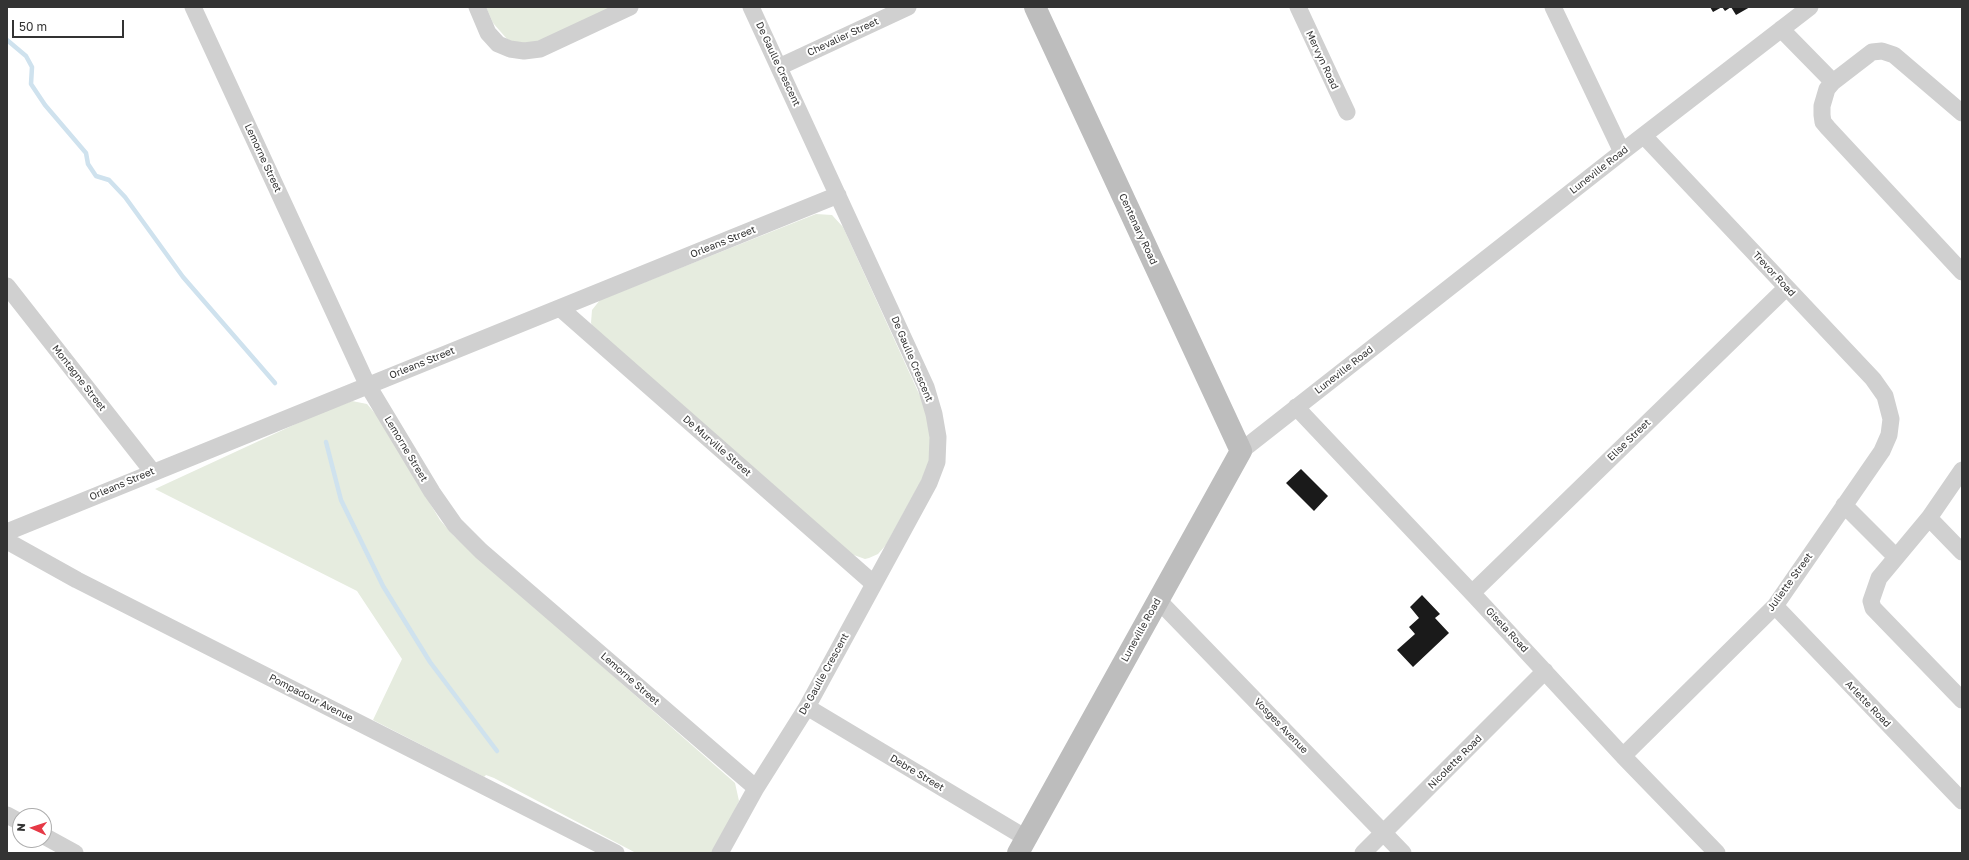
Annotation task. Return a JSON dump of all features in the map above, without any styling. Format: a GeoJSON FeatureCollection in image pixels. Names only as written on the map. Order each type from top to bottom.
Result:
{"type":"FeatureCollection","features":[{"type":"Feature","properties":{"kind":"street","name":"Lemorne Street"},"geometry":{"type":"LineString","coordinates":[[193,7],[367,384],[432,492],[455,525],[480,551],[756,788]]}},
{"type":"Feature","properties":{"kind":"street"},"geometry":{"type":"LineString","coordinates":[[477,7],[488,32],[498,44],[510,49],[524,52],[540,49],[630,7]]}},
{"type":"Feature","properties":{"kind":"street","name":"De Gaulle Crescent"},"geometry":{"type":"LineString","coordinates":[[720,853],[756,788],[807,707],[930,483],[937,462],[938,437],[934,414],[926,387],[751,7]]}},
{"type":"Feature","properties":{"kind":"street","name":"Chevalier Street"},"geometry":{"type":"LineString","coordinates":[[779,66],[908,7]]}},
{"type":"Feature","properties":{"kind":"street","name":"Centenary Road"},"geometry":{"type":"LineString","coordinates":[[1035,7],[1241,451]]}},
{"type":"Feature","properties":{"kind":"street","name":"Mervyn Road"},"geometry":{"type":"LineString","coordinates":[[1298,7],[1347,112]]}},
{"type":"Feature","properties":{"kind":"street"},"geometry":{"type":"LineString","coordinates":[[1553,7],[1622,152]]}},
{"type":"Feature","properties":{"kind":"street","name":"Luneville Road"},"geometry":{"type":"LineString","coordinates":[[1022,846],[1241,451],[1622,152],[1810,7]]}},
{"type":"Feature","properties":{"kind":"street"},"geometry":{"type":"LineString","coordinates":[[1781,29],[1833,82]]}},
{"type":"Feature","properties":{"kind":"street"},"geometry":{"type":"LineString","coordinates":[[1959,262],[1823,122],[1822,106],[1827,89],[1833,82],[1872,52],[1882,51],[1900,59],[1962,113]]}},
{"type":"Feature","properties":{"kind":"street","name":"Trevor Road"},"geometry":{"type":"LineString","coordinates":[[1644,136],[1873,379],[1885,396],[1891,419]]}},
{"type":"Feature","properties":{"kind":"street","name":"Orleans Street"},"geometry":{"type":"LineString","coordinates":[[7,532],[152,471],[838,195]]}},
{"type":"Feature","properties":{"kind":"street","name":"Montagne Street"},"geometry":{"type":"LineString","coordinates":[[7,286],[152,471]]}},
{"type":"Feature","properties":{"kind":"street","name":"Elise Street"},"geometry":{"type":"LineString","coordinates":[[1472,593],[1786,288]]}},
{"type":"Feature","properties":{"kind":"street","name":"De Murville Street"},"geometry":{"type":"LineString","coordinates":[[560,308],[874,584]]}},
{"type":"Feature","properties":{"kind":"street","name":"Gisela Road"},"geometry":{"type":"LineString","coordinates":[[1296,407],[1472,593],[1623,756],[1717,853]]}},
{"type":"Feature","properties":{"kind":"street","name":"Juliette Street"},"geometry":{"type":"LineString","coordinates":[[1623,756],[1775,606],[1882,451],[1889,435],[1891,419]]}},
{"type":"Feature","properties":{"kind":"street"},"geometry":{"type":"LineString","coordinates":[[1962,470],[1928,518],[1879,578],[1871,601],[1872,608],[1962,700]]}},
{"type":"Feature","properties":{"kind":"street"},"geometry":{"type":"LineString","coordinates":[[1844,505],[1896,557]]}},
{"type":"Feature","properties":{"kind":"street"},"geometry":{"type":"LineString","coordinates":[[1928,518],[1962,552]]}},
{"type":"Feature","properties":{"kind":"street","name":"Pompadour Avenue"},"geometry":{"type":"LineString","coordinates":[[7,541],[77,580],[616,853]]}},
{"type":"Feature","properties":{"kind":"street","name":"Vosges Avenue"},"geometry":{"type":"LineString","coordinates":[[1158,600],[1403,853]]}},
{"type":"Feature","properties":{"kind":"street","name":"Arlette Road"},"geometry":{"type":"LineString","coordinates":[[1775,606],[1962,801]]}},
{"type":"Feature","properties":{"kind":"street","name":"Nicolette Road"},"geometry":{"type":"LineString","coordinates":[[1363,853],[1545,671]]}},
{"type":"Feature","properties":{"kind":"street","name":"Debre Street"},"geometry":{"type":"LineString","coordinates":[[807,707],[1022,846]]}},
{"type":"Feature","properties":{"kind":"street"},"geometry":{"type":"LineString","coordinates":[[52,840],[75,853]]}},
{"type":"Feature","properties":{"kind":"shaded area"},"geometry":{"type":"Polygon","coordinates":[[[486,7],[615,7],[534,44],[514,42],[507,39],[493,23],[486,7]]]}},
{"type":"Feature","properties":{"kind":"shaded area"},"geometry":{"type":"Polygon","coordinates":[[[816,214],[832,215],[843,227],[930,418],[931,457],[921,481],[886,545],[878,554],[865,559],[851,554],[593,327],[591,323],[592,310],[600,300],[816,214]]]}},
{"type":"Feature","properties":{"kind":"shaded area"},"geometry":{"type":"Polygon","coordinates":[[[352,401],[367,404],[378,417],[440,520],[454,536],[735,783],[739,801],[714,853],[636,853],[494,778],[486,775],[484,777],[373,720],[402,659],[357,591],[155,489],[313,416],[352,401]]]}},
{"type":"Feature","properties":{"kind":"building"},"geometry":{"type":"Polygon","coordinates":[[[1710,7],[1722,7],[1713,12],[1710,7]]]}},
{"type":"Feature","properties":{"kind":"building"},"geometry":{"type":"Polygon","coordinates":[[[1722,7],[1731,7],[1725,11],[1722,7]]]}},
{"type":"Feature","properties":{"kind":"building"},"geometry":{"type":"Polygon","coordinates":[[[1731,7],[1750,7],[1736,15],[1731,7]]]}},
{"type":"Feature","properties":{"kind":"building"},"geometry":{"type":"Polygon","coordinates":[[[1301,469],[1328,496],[1314,511],[1286,483],[1301,469]]]}},
{"type":"Feature","properties":{"kind":"building"},"geometry":{"type":"Polygon","coordinates":[[[1422,595],[1440,614],[1435,618],[1449,633],[1413,667],[1397,650],[1415,634],[1409,627],[1419,618],[1410,607],[1422,595]]]}},
{"type":"Feature","properties":{"kind":"waterway"},"geometry":{"type":"LineString","coordinates":[[7,40],[26,56],[32,67],[31,84],[45,105],[86,153],[88,164],[96,176],[109,180],[125,197],[183,277],[275,383]]}},
{"type":"Feature","properties":{"kind":"waterway"},"geometry":{"type":"LineString","coordinates":[[326,442],[341,500],[383,586],[430,662],[497,751]]}}]}
